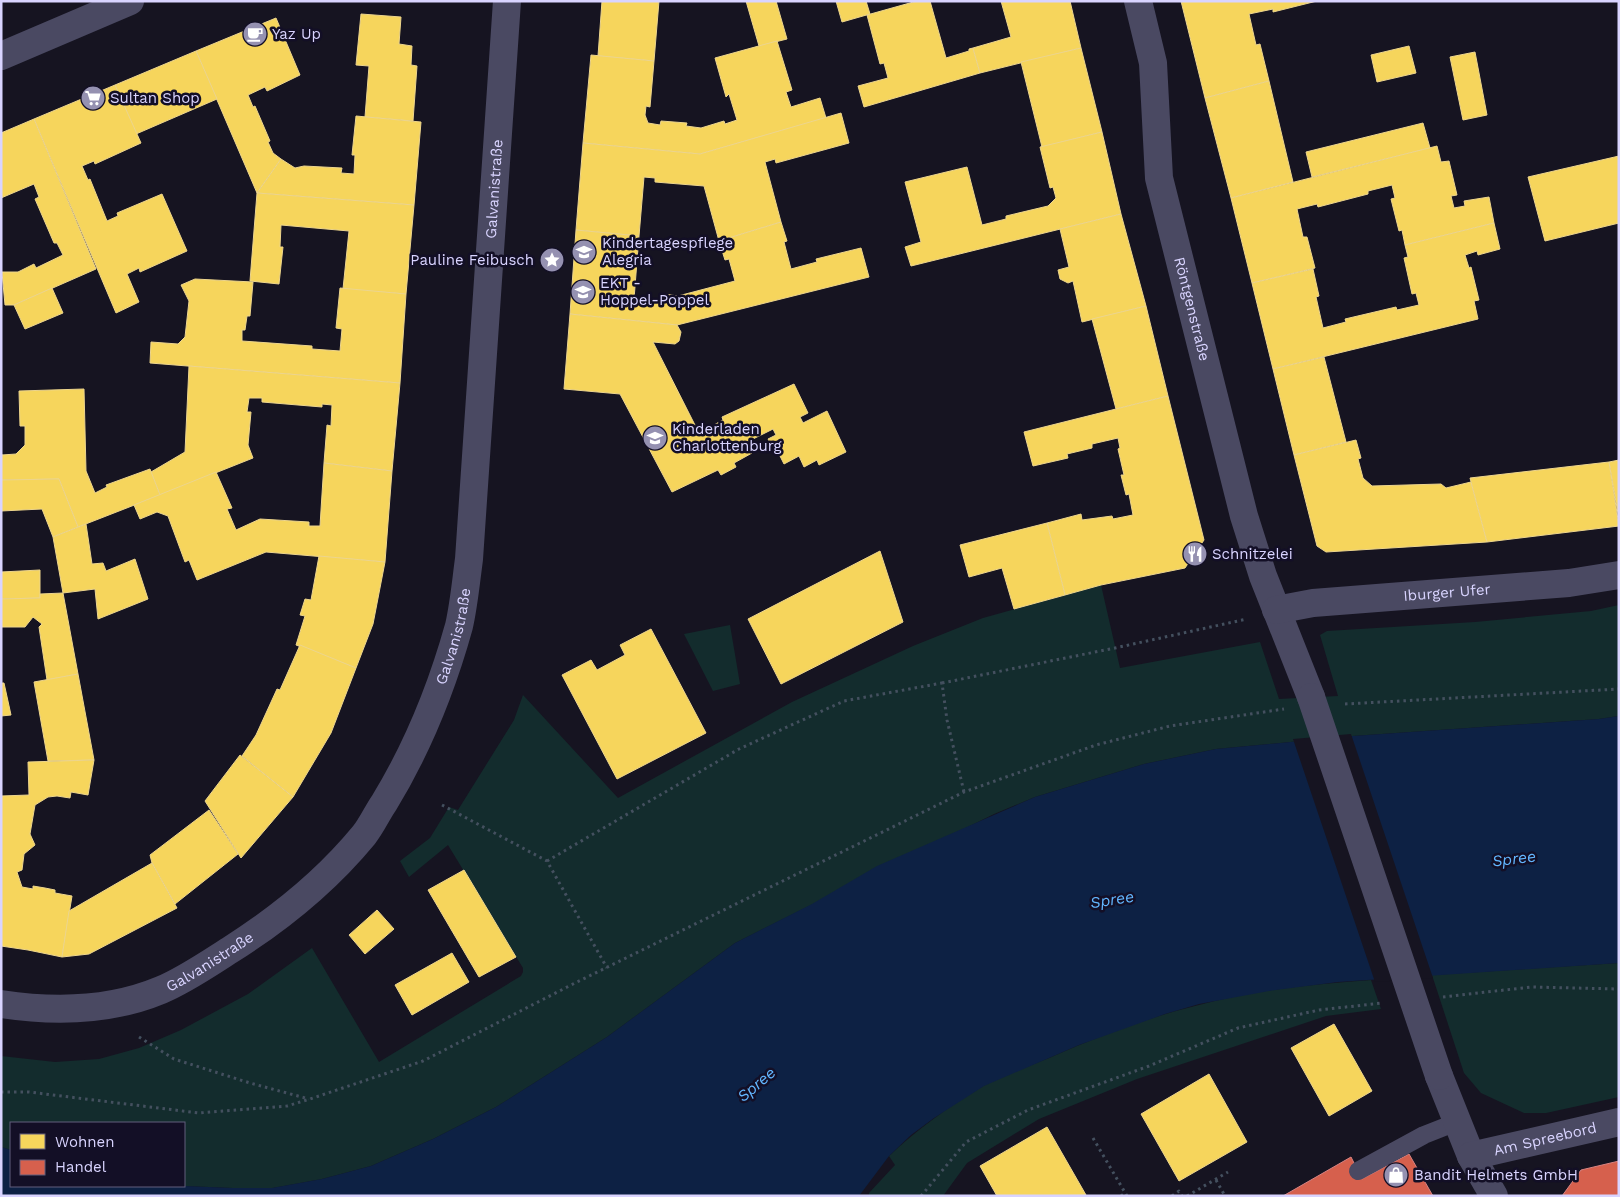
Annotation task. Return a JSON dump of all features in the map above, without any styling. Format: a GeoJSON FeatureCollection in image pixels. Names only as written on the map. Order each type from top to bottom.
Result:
{"type":"FeatureCollection","features":[{"type":"Feature","properties":{"kind":"street"},"geometry":{"type":"LineString","coordinates":[[1,56],[130,1]]}},
{"type":"Feature","properties":{"kind":"street","name":"Galvanistraße"},"geometry":{"type":"LineString","coordinates":[[1,1004],[28,1008],[83,1008],[122,1003],[161,990],[198,970],[240,944],[285,912],[334,867],[365,834],[403,771],[438,690],[456,634],[469,559],[506,1]]}},
{"type":"Feature","properties":{"kind":"street","name":"Röntgenstraße"},"geometry":{"type":"LineString","coordinates":[[1138,1],[1153,63],[1159,178],[1244,516],[1263,576],[1266,614],[1324,701],[1439,1076],[1471,1156],[1494,1196]]}},
{"type":"Feature","properties":{"kind":"street","name":"Iburger Ufer"},"geometry":{"type":"LineString","coordinates":[[1266,614],[1314,603],[1569,583],[1619,575]]}},
{"type":"Feature","properties":{"kind":"street","name":"Am Spreebord"},"geometry":{"type":"LineString","coordinates":[[1471,1156],[1619,1122]]}},
{"type":"Feature","properties":{"kind":"lane"},"geometry":{"type":"LineString","coordinates":[[1358,1171],[1424,1135],[1457,1122]]}},
{"type":"Feature","properties":{"kind":"path"},"geometry":{"type":"LineString","coordinates":[[547,861],[739,749],[844,701],[1115,648],[1266,614]]}},
{"type":"Feature","properties":{"kind":"path"},"geometry":{"type":"LineString","coordinates":[[942,683],[947,720],[964,792]]}},
{"type":"Feature","properties":{"kind":"path"},"geometry":{"type":"LineString","coordinates":[[1324,701],[1619,690]]}},
{"type":"Feature","properties":{"kind":"path"},"geometry":{"type":"LineString","coordinates":[[1,1092],[29,1092],[199,1113],[287,1106],[423,1061],[964,792],[1096,745],[1170,726],[1284,708]]}},
{"type":"Feature","properties":{"kind":"path"},"geometry":{"type":"LineString","coordinates":[[442,805],[547,861],[607,968]]}},
{"type":"Feature","properties":{"kind":"path"},"geometry":{"type":"LineString","coordinates":[[1434,998],[1531,987],[1619,989]]}},
{"type":"Feature","properties":{"kind":"path"},"geometry":{"type":"LineString","coordinates":[[921,1196],[966,1142],[1028,1110],[1149,1066],[1238,1028],[1319,1010],[1386,1003]]}},
{"type":"Feature","properties":{"kind":"path"},"geometry":{"type":"LineString","coordinates":[[139,1037],[174,1059],[250,1083],[310,1099]]}},
{"type":"Feature","properties":{"kind":"path"},"geometry":{"type":"LineString","coordinates":[[1093,1138],[1126,1194],[1121,1196]]}},
{"type":"Feature","properties":{"kind":"path"},"geometry":{"type":"LineString","coordinates":[[1187,1196],[1228,1172]]}},
{"type":"Feature","properties":{"kind":"path"},"geometry":{"type":"LineString","coordinates":[[1216,1180],[1225,1196]]}},
{"type":"Feature","properties":{"kind":"path"},"geometry":{"type":"LineString","coordinates":[[1172,1196],[1179,1191],[1182,1196]]}},
{"type":"Feature","properties":{"kind":"green space"},"geometry":{"type":"Polygon","coordinates":[[[1101,585],[1120,668],[1260,642],[1279,699],[1338,696],[1320,635],[1327,631],[1475,622],[1591,611],[1619,605],[1619,716],[1353,736],[1216,749],[1144,764],[1035,797],[994,814],[735,943],[607,1037],[496,1107],[433,1139],[371,1166],[322,1179],[273,1188],[185,1186],[185,1122],[10,1122],[10,1150],[1,1147],[1,1056],[55,1062],[99,1059],[139,1048],[181,1030],[248,994],[312,948],[379,1062],[521,976],[523,968],[448,845],[409,877],[400,861],[430,838],[449,807],[458,810],[514,720],[523,695],[618,798],[792,702],[913,646],[983,618],[1101,585]]]}},
{"type":"Feature","properties":{"kind":"green space"},"geometry":{"type":"Polygon","coordinates":[[[730,625],[740,684],[713,691],[684,634],[730,625]]]}},
{"type":"Feature","properties":{"kind":"green space"},"geometry":{"type":"Polygon","coordinates":[[[1619,963],[1619,1097],[1546,1113],[1524,1113],[1481,1093],[1464,1073],[1432,975],[1619,963]]]}},
{"type":"Feature","properties":{"kind":"green space"},"geometry":{"type":"Polygon","coordinates":[[[1371,980],[1381,1009],[1326,1016],[1137,1079],[1039,1119],[967,1163],[943,1196],[869,1196],[869,1193],[895,1165],[889,1156],[900,1146],[934,1118],[958,1102],[983,1086],[1007,1075],[1123,1028],[1180,1010],[1262,992],[1371,980]]]}},
{"type":"Feature","properties":{"kind":"water","name":"Spree"},"geometry":{"type":"Polygon","coordinates":[[[1619,716],[1619,963],[1338,982],[1269,991],[1199,1004],[1165,1014],[1079,1045],[984,1086],[911,1135],[889,1156],[859,1196],[1,1196],[1,1147],[10,1150],[10,1187],[185,1186],[272,1188],[322,1179],[371,1166],[433,1139],[496,1107],[607,1037],[735,943],[812,904],[877,866],[1035,797],[1144,764],[1216,749],[1353,736],[1619,716]]]}},
{"type":"Feature","properties":{"kind":"pier"},"geometry":{"type":"Polygon","coordinates":[[[1351,734],[1433,978],[1375,982],[1293,739],[1351,734]]]}},
{"type":"Feature","properties":{"kind":"building: Wohnen"},"geometry":{"type":"Polygon","coordinates":[[[602,1],[659,1],[654,61],[598,56],[602,1]]]}},
{"type":"Feature","properties":{"kind":"building: Wohnen"},"geometry":{"type":"Polygon","coordinates":[[[746,1],[776,1],[787,39],[759,46],[746,1]]]}},
{"type":"Feature","properties":{"kind":"building: Wohnen"},"geometry":{"type":"Polygon","coordinates":[[[836,1],[866,1],[870,14],[842,22],[836,1]]]}},
{"type":"Feature","properties":{"kind":"building: Wohnen"},"geometry":{"type":"Polygon","coordinates":[[[917,1],[930,1],[946,58],[973,48],[980,73],[864,107],[858,86],[888,78],[884,63],[880,64],[867,15],[917,1]]]}},
{"type":"Feature","properties":{"kind":"building: Wohnen"},"geometry":{"type":"Polygon","coordinates":[[[1001,1],[1070,1],[1081,48],[980,73],[973,48],[1011,37],[1001,1]]]}},
{"type":"Feature","properties":{"kind":"building: Wohnen"},"geometry":{"type":"Polygon","coordinates":[[[1181,1],[1317,1],[1273,12],[1273,9],[1249,14],[1256,45],[1260,44],[1269,81],[1205,98],[1181,1]]]}},
{"type":"Feature","properties":{"kind":"building: Wohnen"},"geometry":{"type":"Polygon","coordinates":[[[361,14],[401,17],[399,44],[412,46],[411,65],[417,66],[413,121],[365,117],[369,66],[356,65],[361,14]]]}},
{"type":"Feature","properties":{"kind":"building: Wohnen"},"geometry":{"type":"Polygon","coordinates":[[[276,18],[300,75],[267,91],[265,87],[248,95],[253,107],[255,106],[273,153],[281,159],[257,193],[196,51],[276,18]]]}},
{"type":"Feature","properties":{"kind":"building: Wohnen"},"geometry":{"type":"Polygon","coordinates":[[[777,41],[792,90],[786,92],[791,107],[820,98],[826,118],[700,154],[583,143],[591,55],[654,61],[650,107],[646,106],[645,115],[648,123],[660,125],[661,121],[687,123],[686,126],[701,128],[724,121],[725,124],[737,120],[729,94],[726,97],[715,58],[777,41]]]}},
{"type":"Feature","properties":{"kind":"building: Wohnen"},"geometry":{"type":"Polygon","coordinates":[[[1409,46],[1416,73],[1377,82],[1371,55],[1409,46]]]}},
{"type":"Feature","properties":{"kind":"building: Wohnen"},"geometry":{"type":"Polygon","coordinates":[[[1081,48],[1102,132],[1042,147],[1021,62],[1081,48]]]}},
{"type":"Feature","properties":{"kind":"building: Wohnen"},"geometry":{"type":"Polygon","coordinates":[[[196,51],[217,99],[136,134],[115,85],[196,51]]]}},
{"type":"Feature","properties":{"kind":"building: Wohnen"},"geometry":{"type":"Polygon","coordinates":[[[1475,52],[1487,115],[1463,120],[1450,57],[1475,52]]]}},
{"type":"Feature","properties":{"kind":"building: Wohnen"},"geometry":{"type":"Polygon","coordinates":[[[1269,81],[1293,182],[1231,198],[1205,98],[1269,81]]]}},
{"type":"Feature","properties":{"kind":"building: Wohnen"},"geometry":{"type":"Polygon","coordinates":[[[115,85],[141,143],[95,164],[94,161],[82,166],[88,180],[90,179],[107,221],[118,216],[117,213],[162,194],[187,251],[140,272],[139,268],[127,274],[139,302],[116,313],[34,119],[115,85]]]}},
{"type":"Feature","properties":{"kind":"building: Wohnen"},"geometry":{"type":"Polygon","coordinates":[[[841,113],[849,143],[776,163],[775,159],[765,162],[781,222],[719,241],[704,186],[655,182],[655,178],[644,177],[639,236],[576,230],[583,143],[700,154],[841,113]]]}},
{"type":"Feature","properties":{"kind":"building: Wohnen"},"geometry":{"type":"Polygon","coordinates":[[[356,116],[421,122],[414,205],[257,193],[281,159],[295,168],[304,166],[342,168],[341,173],[354,174],[355,155],[352,155],[356,116]]]}},
{"type":"Feature","properties":{"kind":"building: Wohnen"},"geometry":{"type":"Polygon","coordinates":[[[34,119],[96,269],[14,305],[5,305],[2,272],[18,272],[34,264],[36,268],[63,255],[57,243],[54,243],[35,199],[39,197],[34,184],[1,198],[1,133],[34,119]]]}},
{"type":"Feature","properties":{"kind":"building: Wohnen"},"geometry":{"type":"Polygon","coordinates":[[[1423,123],[1430,148],[1312,177],[1306,152],[1423,123]]]}},
{"type":"Feature","properties":{"kind":"building: Wohnen"},"geometry":{"type":"Polygon","coordinates":[[[1102,132],[1121,214],[911,266],[905,247],[921,242],[905,182],[967,167],[982,225],[1006,219],[1006,216],[1048,206],[1056,198],[1053,187],[1050,188],[1040,147],[1102,132]]]}},
{"type":"Feature","properties":{"kind":"building: Wohnen"},"geometry":{"type":"Polygon","coordinates":[[[1437,146],[1441,162],[1449,161],[1457,195],[1451,196],[1454,208],[1465,206],[1464,201],[1489,197],[1494,223],[1405,245],[1402,230],[1399,231],[1391,199],[1395,198],[1392,185],[1368,191],[1368,194],[1318,207],[1317,204],[1297,209],[1303,237],[1307,237],[1315,268],[1252,283],[1231,198],[1437,146]]]}},
{"type":"Feature","properties":{"kind":"building: Wohnen"},"geometry":{"type":"Polygon","coordinates":[[[1619,156],[1619,223],[1545,241],[1528,177],[1619,156]]]}},
{"type":"Feature","properties":{"kind":"building: Wohnen"},"geometry":{"type":"Polygon","coordinates":[[[257,193],[414,205],[406,294],[343,289],[349,231],[281,225],[280,247],[283,247],[279,284],[250,281],[257,193]]]}},
{"type":"Feature","properties":{"kind":"building: Wohnen"},"geometry":{"type":"Polygon","coordinates":[[[1121,214],[1146,306],[1082,322],[1073,281],[1068,283],[1060,279],[1058,270],[1069,267],[1060,229],[1121,214]]]}},
{"type":"Feature","properties":{"kind":"building: Wohnen"},"geometry":{"type":"Polygon","coordinates":[[[781,222],[787,241],[784,242],[791,269],[817,262],[816,259],[861,248],[869,277],[677,325],[570,314],[576,230],[639,236],[634,299],[664,302],[664,294],[678,296],[735,281],[729,259],[725,260],[719,241],[781,222]]]}},
{"type":"Feature","properties":{"kind":"building: Wohnen"},"geometry":{"type":"Polygon","coordinates":[[[1494,223],[1500,249],[1478,255],[1477,251],[1465,255],[1469,268],[1471,267],[1479,300],[1474,301],[1478,319],[1273,369],[1252,283],[1313,269],[1319,296],[1316,297],[1323,328],[1346,322],[1345,319],[1396,307],[1397,310],[1419,305],[1416,293],[1412,294],[1404,258],[1408,257],[1405,245],[1494,223]]]}},
{"type":"Feature","properties":{"kind":"building: Wohnen"},"geometry":{"type":"Polygon","coordinates":[[[195,279],[253,282],[250,316],[247,316],[245,330],[242,330],[242,341],[312,346],[312,349],[340,351],[342,329],[336,328],[340,288],[406,294],[400,383],[150,363],[151,342],[178,344],[185,337],[189,301],[181,285],[195,279]]]}},
{"type":"Feature","properties":{"kind":"building: Wohnen"},"geometry":{"type":"Polygon","coordinates":[[[52,288],[63,313],[25,329],[14,305],[52,288]]]}},
{"type":"Feature","properties":{"kind":"building: Wohnen"},"geometry":{"type":"Polygon","coordinates":[[[1146,306],[1168,396],[1116,409],[1092,319],[1146,306]]]}},
{"type":"Feature","properties":{"kind":"building: Wohnen"},"geometry":{"type":"Polygon","coordinates":[[[570,314],[677,325],[681,332],[679,341],[675,344],[653,342],[699,433],[723,420],[722,417],[794,384],[808,413],[800,417],[803,423],[827,411],[846,452],[819,465],[817,460],[804,467],[799,456],[784,464],[775,446],[772,446],[768,439],[776,435],[773,429],[747,442],[752,453],[734,463],[736,467],[721,475],[718,470],[672,492],[620,394],[564,389],[570,314]]]}},
{"type":"Feature","properties":{"kind":"building: Wohnen"},"geometry":{"type":"Polygon","coordinates":[[[1324,357],[1346,442],[1294,455],[1273,369],[1324,357]]]}},
{"type":"Feature","properties":{"kind":"building: Wohnen"},"geometry":{"type":"Polygon","coordinates":[[[189,366],[400,383],[392,471],[324,463],[327,425],[331,426],[332,405],[322,404],[322,407],[262,402],[262,398],[249,398],[247,412],[251,412],[248,445],[253,458],[160,495],[151,472],[185,452],[189,366]]]}},
{"type":"Feature","properties":{"kind":"building: Wohnen"},"geometry":{"type":"Polygon","coordinates":[[[84,389],[86,471],[95,493],[107,487],[106,485],[150,469],[160,495],[78,527],[59,479],[1,480],[1,452],[2,455],[16,454],[25,445],[25,426],[20,426],[19,391],[84,389]]]}},
{"type":"Feature","properties":{"kind":"building: Wohnen"},"geometry":{"type":"Polygon","coordinates":[[[1168,396],[1204,540],[1185,568],[1101,585],[1065,595],[1047,523],[1081,514],[1082,520],[1112,516],[1113,519],[1133,515],[1129,494],[1126,495],[1121,475],[1124,475],[1118,449],[1120,448],[1118,438],[1092,444],[1092,448],[1067,454],[1068,458],[1033,466],[1024,432],[1168,396]]]}},
{"type":"Feature","properties":{"kind":"building: Wohnen"},"geometry":{"type":"Polygon","coordinates":[[[1356,440],[1361,458],[1358,459],[1363,478],[1372,486],[1441,484],[1446,488],[1471,482],[1487,542],[1326,552],[1317,546],[1294,455],[1356,440]]]}},
{"type":"Feature","properties":{"kind":"building: Wohnen"},"geometry":{"type":"Polygon","coordinates":[[[1619,460],[1619,519],[1609,462],[1619,460]]]}},
{"type":"Feature","properties":{"kind":"building: Wohnen"},"geometry":{"type":"Polygon","coordinates":[[[1609,462],[1619,526],[1487,542],[1470,478],[1609,462]]]}},
{"type":"Feature","properties":{"kind":"building: Wohnen"},"geometry":{"type":"Polygon","coordinates":[[[324,463],[392,471],[385,562],[266,552],[197,580],[189,560],[185,562],[168,516],[157,512],[140,519],[134,505],[216,472],[232,508],[227,509],[236,530],[260,519],[309,522],[309,526],[320,526],[324,463]]]}},
{"type":"Feature","properties":{"kind":"building: Wohnen"},"geometry":{"type":"Polygon","coordinates":[[[59,479],[78,527],[53,537],[42,509],[1,511],[1,480],[59,479]]]}},
{"type":"Feature","properties":{"kind":"building: Wohnen"},"geometry":{"type":"Polygon","coordinates":[[[1047,523],[1065,595],[1014,609],[1002,568],[969,577],[960,545],[1047,523]]]}},
{"type":"Feature","properties":{"kind":"building: Wohnen"},"geometry":{"type":"Polygon","coordinates":[[[86,524],[92,564],[103,563],[106,571],[135,559],[148,599],[98,619],[95,589],[63,593],[53,537],[86,524]]]}},
{"type":"Feature","properties":{"kind":"building: Wohnen"},"geometry":{"type":"Polygon","coordinates":[[[880,551],[903,622],[781,684],[748,619],[880,551]]]}},
{"type":"Feature","properties":{"kind":"building: Wohnen"},"geometry":{"type":"Polygon","coordinates":[[[319,556],[385,562],[373,624],[356,668],[296,645],[305,616],[300,615],[305,599],[311,600],[319,556]]]}},
{"type":"Feature","properties":{"kind":"building: Wohnen"},"geometry":{"type":"Polygon","coordinates":[[[40,570],[40,598],[1,599],[1,572],[40,570]]]}},
{"type":"Feature","properties":{"kind":"building: Wohnen"},"geometry":{"type":"Polygon","coordinates":[[[63,593],[78,674],[47,680],[39,627],[42,624],[33,617],[25,627],[1,627],[1,599],[40,598],[40,594],[63,593]]]}},
{"type":"Feature","properties":{"kind":"building: Wohnen"},"geometry":{"type":"Polygon","coordinates":[[[651,629],[706,733],[617,779],[562,675],[591,660],[597,670],[625,655],[620,645],[651,629]]]}},
{"type":"Feature","properties":{"kind":"building: Wohnen"},"geometry":{"type":"Polygon","coordinates":[[[300,645],[356,668],[331,733],[293,797],[242,756],[256,735],[277,689],[280,690],[300,645]]]}},
{"type":"Feature","properties":{"kind":"building: Wohnen"},"geometry":{"type":"Polygon","coordinates":[[[78,674],[94,760],[48,761],[34,682],[78,674]]]}},
{"type":"Feature","properties":{"kind":"building: Wohnen"},"geometry":{"type":"Polygon","coordinates":[[[1,683],[4,683],[11,715],[1,716],[1,683]]]}},
{"type":"Feature","properties":{"kind":"building: Wohnen"},"geometry":{"type":"Polygon","coordinates":[[[240,755],[293,797],[241,858],[205,801],[240,755]]]}},
{"type":"Feature","properties":{"kind":"building: Wohnen"},"geometry":{"type":"Polygon","coordinates":[[[94,760],[88,795],[71,792],[70,798],[48,797],[35,805],[30,834],[35,845],[24,854],[22,870],[17,872],[22,887],[33,889],[33,886],[45,888],[55,890],[55,893],[72,896],[62,957],[1,946],[1,796],[29,795],[28,762],[94,760]]]}},
{"type":"Feature","properties":{"kind":"building: Wohnen"},"geometry":{"type":"Polygon","coordinates":[[[209,810],[238,854],[175,904],[152,863],[150,855],[209,810]]]}},
{"type":"Feature","properties":{"kind":"building: Wohnen"},"geometry":{"type":"Polygon","coordinates":[[[152,863],[177,908],[89,954],[62,957],[69,911],[152,863]]]}},
{"type":"Feature","properties":{"kind":"building: Wohnen"},"geometry":{"type":"Polygon","coordinates":[[[464,870],[516,957],[479,977],[428,890],[464,870]]]}},
{"type":"Feature","properties":{"kind":"building: Wohnen"},"geometry":{"type":"Polygon","coordinates":[[[377,910],[394,929],[365,954],[349,935],[377,910]]]}},
{"type":"Feature","properties":{"kind":"building: Wohnen"},"geometry":{"type":"Polygon","coordinates":[[[452,953],[469,982],[412,1015],[395,985],[452,953]]]}},
{"type":"Feature","properties":{"kind":"building: Wohnen"},"geometry":{"type":"Polygon","coordinates":[[[1334,1024],[1372,1091],[1329,1116],[1291,1048],[1334,1024]]]}},
{"type":"Feature","properties":{"kind":"building: Wohnen"},"geometry":{"type":"Polygon","coordinates":[[[1209,1074],[1247,1142],[1179,1181],[1141,1114],[1209,1074]]]}},
{"type":"Feature","properties":{"kind":"building: Wohnen"},"geometry":{"type":"Polygon","coordinates":[[[1047,1127],[1086,1195],[997,1196],[980,1166],[1047,1127]]]}},
{"type":"Feature","properties":{"kind":"building: Handel","name":"Bandit Helmets GmbH"},"geometry":{"type":"Polygon","coordinates":[[[1409,1154],[1433,1196],[1283,1196],[1351,1157],[1362,1179],[1409,1154]]]}},
{"type":"Feature","properties":{"kind":"building: Handel"},"geometry":{"type":"Polygon","coordinates":[[[1619,1161],[1619,1196],[1562,1196],[1581,1170],[1619,1161]]]}},
{"type":"Feature","properties":{"kind":"place","name":"Yaz Up"},"geometry":{"type":"Point","coordinates":[255,34]}},
{"type":"Feature","properties":{"kind":"place","name":"Sultan Shop"},"geometry":{"type":"Point","coordinates":[93,98]}},
{"type":"Feature","properties":{"kind":"place","name":"Kindertagespflege Alegria"},"geometry":{"type":"Point","coordinates":[584,252]}},
{"type":"Feature","properties":{"kind":"place","name":"Pauline Feibusch"},"geometry":{"type":"Point","coordinates":[552,260]}},
{"type":"Feature","properties":{"kind":"place","name":"EKT - Hoppel-Poppel"},"geometry":{"type":"Point","coordinates":[583,292]}},
{"type":"Feature","properties":{"kind":"place","name":"Kinderladen Charlottenburg"},"geometry":{"type":"Point","coordinates":[655,438]}},
{"type":"Feature","properties":{"kind":"place","name":"Schnitzelei"},"geometry":{"type":"Point","coordinates":[1195,554]}},
{"type":"Feature","properties":{"kind":"place","name":"Bandit Helmets GmbH"},"geometry":{"type":"Point","coordinates":[1396,1175]}}]}
